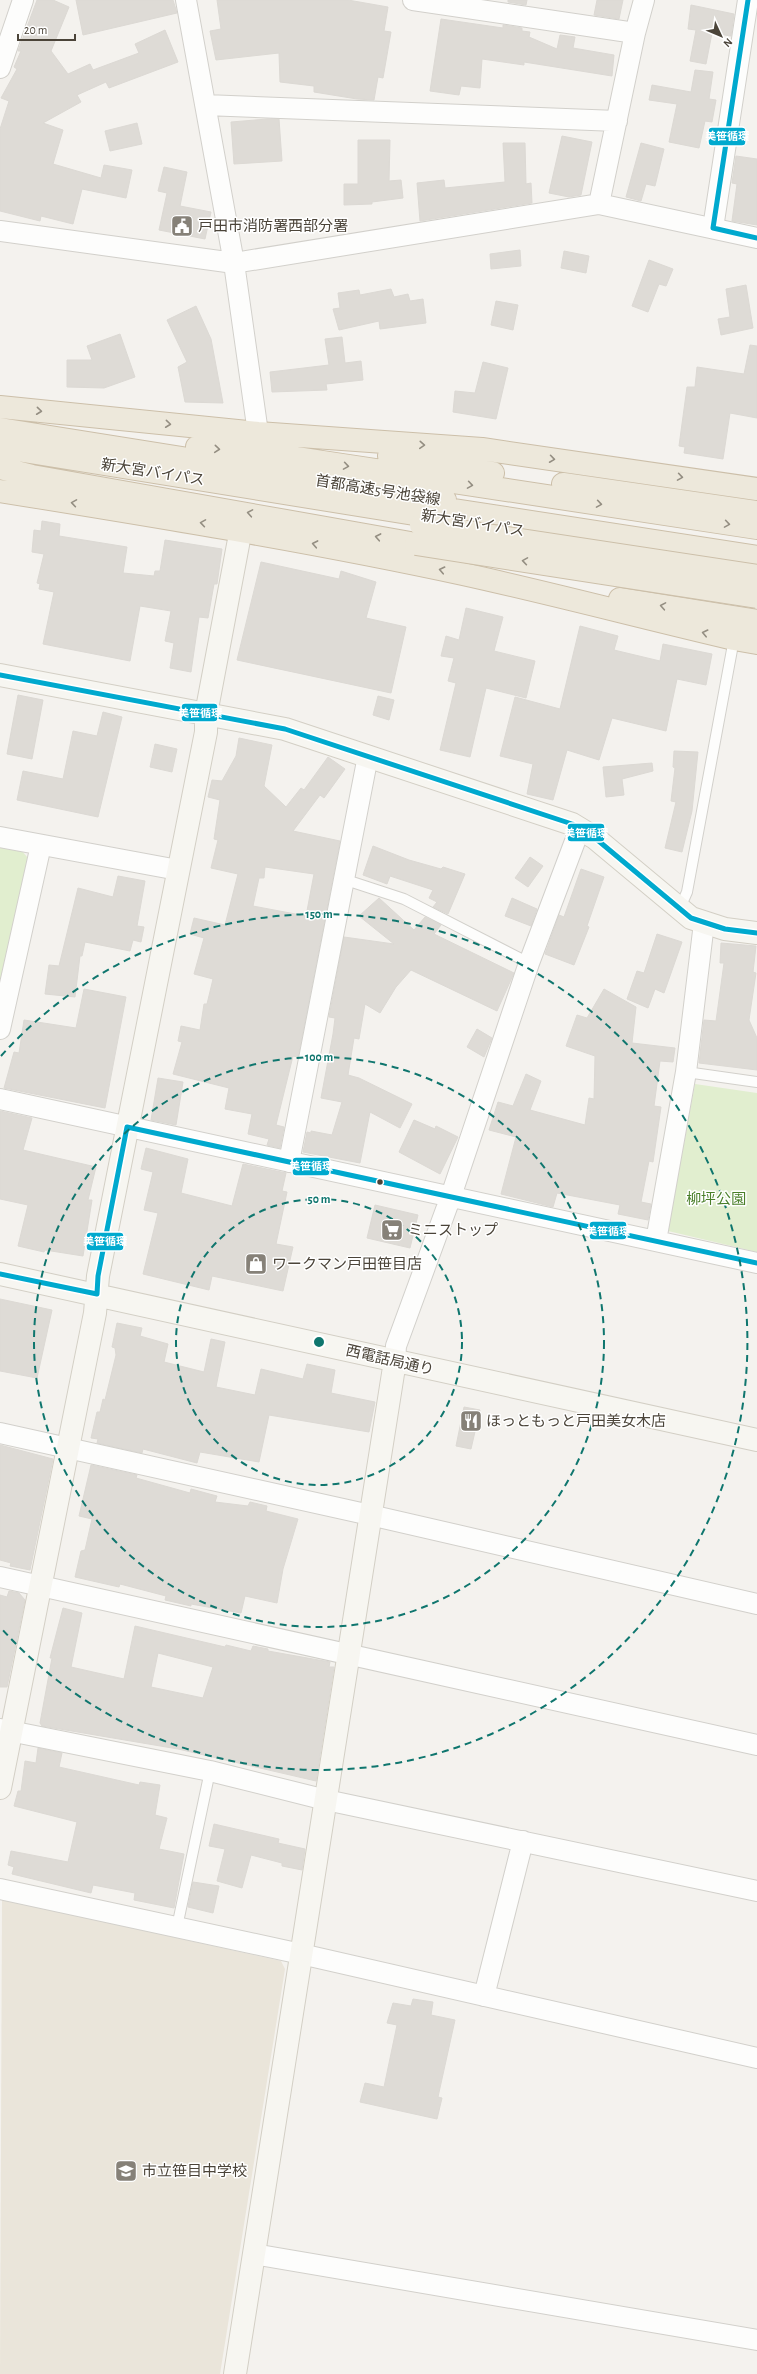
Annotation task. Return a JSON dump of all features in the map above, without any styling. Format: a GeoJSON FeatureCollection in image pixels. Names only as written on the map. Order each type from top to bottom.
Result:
{"type":"FeatureCollection","features":[{"type":"Feature","properties":{"kind":"highway"},"geometry":{"type":"LineString","coordinates":[[0,407],[258,433],[482,449],[757,489]]}},
{"type":"Feature","properties":{"kind":"highway","name":"首都高速5号池袋線"},"geometry":{"type":"LineString","coordinates":[[0,429],[360,487],[757,548]]}},
{"type":"Feature","properties":{"kind":"highway"},"geometry":{"type":"LineString","coordinates":[[24,433],[263,453],[757,528]]}},
{"type":"Feature","properties":{"kind":"highway"},"geometry":{"type":"LineString","coordinates":[[258,433],[473,470],[757,512]]}},
{"type":"Feature","properties":{"kind":"highway","name":"新大宮バイパス"},"geometry":{"type":"LineString","coordinates":[[0,438],[757,557]]}},
{"type":"Feature","properties":{"kind":"highway","name":"新大宮バイパス"},"geometry":{"type":"LineString","coordinates":[[0,447],[441,519],[757,567]]}},
{"type":"Feature","properties":{"kind":"highway","name":"首都高速5号池袋線"},"geometry":{"type":"LineString","coordinates":[[0,460],[757,576]]}},
{"type":"Feature","properties":{"kind":"highway"},"geometry":{"type":"LineString","coordinates":[[0,468],[32,476],[416,544],[757,597]]}},
{"type":"Feature","properties":{"kind":"highway"},"geometry":{"type":"LineString","coordinates":[[0,491],[241,530],[464,575],[734,639],[757,643]]}},
{"type":"Feature","properties":{"kind":"highway"},"geometry":{"type":"LineString","coordinates":[[441,519],[679,590],[757,604]]}},
{"type":"Feature","properties":{"kind":"highway"},"geometry":{"type":"LineString","coordinates":[[464,575],[757,621]]}},
{"type":"Feature","properties":{"kind":"street"},"geometry":{"type":"LineString","coordinates":[[0,68],[23,0]]}},
{"type":"Feature","properties":{"kind":"street"},"geometry":{"type":"LineString","coordinates":[[186,0],[234,263],[258,433]]}},
{"type":"Feature","properties":{"kind":"street"},"geometry":{"type":"LineString","coordinates":[[413,0],[635,33]]}},
{"type":"Feature","properties":{"kind":"street"},"geometry":{"type":"LineString","coordinates":[[599,204],[635,33],[644,0]]}},
{"type":"Feature","properties":{"kind":"street"},"geometry":{"type":"LineString","coordinates":[[713,228],[748,0]]}},
{"type":"Feature","properties":{"kind":"street"},"geometry":{"type":"LineString","coordinates":[[205,105],[617,121]]}},
{"type":"Feature","properties":{"kind":"street"},"geometry":{"type":"LineString","coordinates":[[0,231],[234,263],[599,204],[757,238]]}},
{"type":"Feature","properties":{"kind":"street"},"geometry":{"type":"LineString","coordinates":[[0,1788],[6,1730],[42,1586],[95,1313],[98,1276],[206,732],[206,714],[241,530]]}},
{"type":"Feature","properties":{"kind":"street"},"geometry":{"type":"LineString","coordinates":[[0,674],[285,729],[580,828],[678,910],[704,923],[725,929],[757,932]]}},
{"type":"Feature","properties":{"kind":"street"},"geometry":{"type":"LineString","coordinates":[[289,1162],[368,756]]}},
{"type":"Feature","properties":{"kind":"street"},"geometry":{"type":"LineString","coordinates":[[235,2374],[326,1800],[347,1654],[395,1361],[396,1346],[452,1196],[529,963],[580,828]]}},
{"type":"Feature","properties":{"kind":"street"},"geometry":{"type":"LineString","coordinates":[[0,837],[178,870]]}},
{"type":"Feature","properties":{"kind":"street"},"geometry":{"type":"LineString","coordinates":[[0,1029],[41,845]]}},
{"type":"Feature","properties":{"kind":"street"},"geometry":{"type":"LineString","coordinates":[[656,1241],[686,1072],[704,923]]}},
{"type":"Feature","properties":{"kind":"street"},"geometry":{"type":"LineString","coordinates":[[0,1099],[757,1263]]}},
{"type":"Feature","properties":{"kind":"street","name":"西電話局通り"},"geometry":{"type":"LineString","coordinates":[[0,1274],[97,1294],[757,1440]]}},
{"type":"Feature","properties":{"kind":"street"},"geometry":{"type":"LineString","coordinates":[[0,1433],[370,1515],[757,1604]]}},
{"type":"Feature","properties":{"kind":"street"},"geometry":{"type":"LineString","coordinates":[[0,1577],[757,1745]]}},
{"type":"Feature","properties":{"kind":"street"},"geometry":{"type":"LineString","coordinates":[[6,1730],[210,1771],[326,1800],[757,1891]]}},
{"type":"Feature","properties":{"kind":"street"},"geometry":{"type":"LineString","coordinates":[[484,1996],[523,1841]]}},
{"type":"Feature","properties":{"kind":"street"},"geometry":{"type":"LineString","coordinates":[[0,1889],[301,1954],[757,2058]]}},
{"type":"Feature","properties":{"kind":"street"},"geometry":{"type":"LineString","coordinates":[[254,2254],[757,2340]]}},
{"type":"Feature","properties":{"kind":"lane"},"geometry":{"type":"LineString","coordinates":[[678,910],[687,892],[734,639]]}},
{"type":"Feature","properties":{"kind":"lane"},"geometry":{"type":"LineString","coordinates":[[343,880],[404,899],[529,963]]}},
{"type":"Feature","properties":{"kind":"lane"},"geometry":{"type":"LineString","coordinates":[[686,1072],[757,1082]]}},
{"type":"Feature","properties":{"kind":"lane"},"geometry":{"type":"LineString","coordinates":[[177,1927],[210,1771]]}},
{"type":"Feature","properties":{"kind":"shaded area","name":"市立笹目中学校"},"geometry":{"type":"Polygon","coordinates":[[[2,1899],[281,1961],[285,1969],[220,2374],[0,2374],[2,1899]]]}},
{"type":"Feature","properties":{"kind":"green space"},"geometry":{"type":"Polygon","coordinates":[[[0,846],[21,850],[28,858],[0,997],[0,846]]]}},
{"type":"Feature","properties":{"kind":"green space","name":"柳坪公園"},"geometry":{"type":"Polygon","coordinates":[[[695,1084],[757,1093],[757,1252],[668,1231],[695,1084]]]}},
{"type":"Feature","properties":{"kind":"building"},"geometry":{"type":"Polygon","coordinates":[[[37,0],[53,0],[69,7],[51,51],[68,74],[90,64],[93,70],[139,53],[135,44],[165,30],[178,62],[109,88],[106,82],[77,95],[81,102],[43,123],[63,130],[53,164],[101,178],[104,165],[132,170],[126,198],[82,189],[73,224],[41,216],[40,221],[0,211],[0,129],[9,101],[1,98],[17,69],[14,67],[21,51],[18,51],[37,0]]]}},
{"type":"Feature","properties":{"kind":"building"},"geometry":{"type":"Polygon","coordinates":[[[76,0],[173,0],[177,13],[83,35],[76,0]]]}},
{"type":"Feature","properties":{"kind":"building"},"geometry":{"type":"Polygon","coordinates":[[[217,0],[348,0],[388,7],[384,31],[391,32],[383,78],[378,77],[374,100],[357,99],[314,92],[314,86],[280,82],[279,53],[216,60],[210,31],[221,29],[217,0]]]}},
{"type":"Feature","properties":{"kind":"building"},"geometry":{"type":"Polygon","coordinates":[[[508,0],[527,0],[526,5],[508,2],[508,0]]]}},
{"type":"Feature","properties":{"kind":"building"},"geometry":{"type":"Polygon","coordinates":[[[597,0],[623,0],[619,19],[594,15],[597,0]]]}},
{"type":"Feature","properties":{"kind":"building"},"geometry":{"type":"Polygon","coordinates":[[[691,5],[734,14],[731,36],[712,33],[706,64],[690,61],[696,30],[688,29],[691,5]]]}},
{"type":"Feature","properties":{"kind":"building"},"geometry":{"type":"Polygon","coordinates":[[[441,19],[503,28],[503,25],[522,28],[522,31],[530,32],[529,37],[557,49],[560,35],[575,37],[573,48],[614,55],[612,76],[524,62],[524,65],[482,59],[480,88],[461,86],[459,95],[430,91],[441,19]]]}},
{"type":"Feature","properties":{"kind":"building"},"geometry":{"type":"Polygon","coordinates":[[[695,70],[713,72],[709,99],[716,100],[712,122],[705,121],[699,148],[669,142],[677,104],[649,100],[652,85],[691,92],[695,70]]]}},
{"type":"Feature","properties":{"kind":"building"},"geometry":{"type":"Polygon","coordinates":[[[279,119],[282,161],[234,164],[231,122],[279,119]]]}},
{"type":"Feature","properties":{"kind":"building"},"geometry":{"type":"Polygon","coordinates":[[[137,123],[142,144],[110,151],[105,131],[137,123]]]}},
{"type":"Feature","properties":{"kind":"building"},"geometry":{"type":"Polygon","coordinates":[[[562,136],[592,142],[581,195],[569,197],[549,193],[562,136]]]}},
{"type":"Feature","properties":{"kind":"building"},"geometry":{"type":"Polygon","coordinates":[[[358,140],[390,140],[389,181],[401,180],[403,198],[372,202],[372,204],[344,205],[344,184],[358,184],[358,140]]]}},
{"type":"Feature","properties":{"kind":"building"},"geometry":{"type":"Polygon","coordinates":[[[503,143],[525,143],[526,184],[531,183],[532,203],[420,221],[417,183],[444,180],[445,188],[505,182],[503,143]]]}},
{"type":"Feature","properties":{"kind":"building"},"geometry":{"type":"Polygon","coordinates":[[[641,143],[664,149],[655,186],[646,184],[641,201],[626,197],[641,143]]]}},
{"type":"Feature","properties":{"kind":"building"},"geometry":{"type":"Polygon","coordinates":[[[736,156],[757,159],[757,225],[732,221],[737,184],[732,183],[736,156]]]}},
{"type":"Feature","properties":{"kind":"building"},"geometry":{"type":"Polygon","coordinates":[[[164,167],[187,172],[180,206],[211,212],[205,239],[159,230],[167,193],[158,191],[164,167]]]}},
{"type":"Feature","properties":{"kind":"building"},"geometry":{"type":"Polygon","coordinates":[[[520,250],[521,266],[491,269],[490,254],[520,250]]]}},
{"type":"Feature","properties":{"kind":"building"},"geometry":{"type":"Polygon","coordinates":[[[564,251],[589,256],[586,273],[561,268],[564,251]]]}},
{"type":"Feature","properties":{"kind":"building"},"geometry":{"type":"Polygon","coordinates":[[[649,260],[673,269],[666,286],[659,284],[648,312],[632,306],[649,260]]]}},
{"type":"Feature","properties":{"kind":"building"},"geometry":{"type":"Polygon","coordinates":[[[746,285],[753,328],[721,335],[718,319],[730,317],[726,289],[746,285]]]}},
{"type":"Feature","properties":{"kind":"building"},"geometry":{"type":"Polygon","coordinates":[[[391,289],[394,297],[408,294],[410,301],[423,299],[426,323],[380,329],[379,321],[339,330],[333,309],[340,308],[338,293],[359,290],[360,295],[391,289]]]}},
{"type":"Feature","properties":{"kind":"building"},"geometry":{"type":"Polygon","coordinates":[[[496,301],[518,305],[513,330],[491,325],[496,301]]]}},
{"type":"Feature","properties":{"kind":"building"},"geometry":{"type":"Polygon","coordinates":[[[196,306],[211,339],[223,403],[185,402],[178,367],[187,362],[167,320],[196,306]]]}},
{"type":"Feature","properties":{"kind":"building"},"geometry":{"type":"Polygon","coordinates":[[[120,334],[135,377],[104,388],[67,387],[67,360],[92,360],[87,346],[120,334]]]}},
{"type":"Feature","properties":{"kind":"building"},"geometry":{"type":"Polygon","coordinates":[[[342,337],[345,363],[361,361],[363,380],[326,384],[327,390],[272,392],[270,372],[329,365],[325,339],[342,337]]]}},
{"type":"Feature","properties":{"kind":"building"},"geometry":{"type":"Polygon","coordinates":[[[750,345],[757,346],[757,418],[730,413],[723,459],[684,453],[685,447],[679,446],[687,387],[695,387],[697,367],[744,374],[750,345]]]}},
{"type":"Feature","properties":{"kind":"building"},"geometry":{"type":"Polygon","coordinates":[[[483,362],[508,368],[496,419],[453,412],[455,391],[475,393],[483,362]]]}},
{"type":"Feature","properties":{"kind":"building"},"geometry":{"type":"Polygon","coordinates":[[[42,521],[60,524],[59,536],[127,547],[123,573],[154,576],[155,571],[160,571],[165,540],[222,549],[217,584],[214,584],[208,618],[199,617],[191,672],[170,668],[174,643],[165,641],[171,611],[140,606],[130,661],[43,644],[54,592],[39,589],[40,584],[37,583],[44,554],[32,552],[34,530],[41,531],[42,521]]]}},
{"type":"Feature","properties":{"kind":"building"},"geometry":{"type":"Polygon","coordinates":[[[261,562],[339,579],[341,571],[376,582],[366,618],[406,627],[391,693],[237,660],[261,562]]]}},
{"type":"Feature","properties":{"kind":"building"},"geometry":{"type":"Polygon","coordinates":[[[466,608],[503,617],[494,651],[535,661],[526,698],[486,688],[470,757],[440,750],[456,683],[448,681],[454,658],[441,656],[446,636],[459,640],[466,608]]]}},
{"type":"Feature","properties":{"kind":"building"},"geometry":{"type":"Polygon","coordinates":[[[580,626],[618,636],[614,650],[660,661],[663,644],[712,654],[706,685],[677,679],[666,731],[612,718],[599,760],[567,750],[553,800],[527,794],[533,764],[500,756],[515,697],[560,709],[580,626]]]}},
{"type":"Feature","properties":{"kind":"building"},"geometry":{"type":"Polygon","coordinates":[[[18,695],[43,700],[32,759],[7,754],[18,695]]]}},
{"type":"Feature","properties":{"kind":"building"},"geometry":{"type":"Polygon","coordinates":[[[378,696],[394,700],[389,720],[373,715],[378,696]]]}},
{"type":"Feature","properties":{"kind":"building"},"geometry":{"type":"Polygon","coordinates":[[[103,712],[122,717],[98,817],[17,800],[23,771],[63,779],[73,731],[97,736],[103,712]]]}},
{"type":"Feature","properties":{"kind":"building"},"geometry":{"type":"Polygon","coordinates":[[[239,738],[272,745],[264,786],[286,807],[301,788],[304,790],[328,757],[345,769],[324,798],[320,795],[293,831],[340,841],[298,1057],[293,1056],[276,1125],[284,1127],[280,1148],[267,1145],[269,1139],[248,1134],[252,1114],[225,1109],[229,1088],[173,1074],[182,1042],[178,1041],[181,1026],[200,1030],[204,1004],[207,1004],[213,979],[194,974],[204,938],[190,934],[194,918],[225,925],[238,874],[211,868],[218,840],[214,839],[220,800],[208,797],[212,780],[222,781],[236,756],[239,738]],[[265,867],[264,878],[259,878],[253,906],[306,916],[314,874],[265,867]]]}},
{"type":"Feature","properties":{"kind":"building"},"geometry":{"type":"Polygon","coordinates":[[[155,744],[177,749],[172,772],[150,767],[155,744]]]}},
{"type":"Feature","properties":{"kind":"building"},"geometry":{"type":"Polygon","coordinates":[[[674,751],[698,752],[692,811],[682,852],[665,848],[676,802],[671,801],[675,768],[673,767],[674,751]]]}},
{"type":"Feature","properties":{"kind":"building"},"geometry":{"type":"Polygon","coordinates":[[[652,763],[653,771],[622,779],[624,795],[606,797],[603,767],[652,763]]]}},
{"type":"Feature","properties":{"kind":"building"},"geometry":{"type":"Polygon","coordinates":[[[373,846],[409,860],[441,869],[443,867],[465,874],[448,914],[433,907],[437,902],[429,898],[433,890],[390,876],[387,884],[363,875],[373,846]]]}},
{"type":"Feature","properties":{"kind":"building"},"geometry":{"type":"Polygon","coordinates":[[[530,857],[543,866],[528,887],[515,878],[530,857]]]}},
{"type":"Feature","properties":{"kind":"building"},"geometry":{"type":"Polygon","coordinates":[[[581,869],[604,877],[587,926],[589,927],[574,965],[545,954],[559,915],[564,917],[581,869]]]}},
{"type":"Feature","properties":{"kind":"building"},"geometry":{"type":"Polygon","coordinates":[[[118,876],[145,881],[137,926],[144,927],[141,942],[133,940],[130,951],[85,942],[82,956],[80,956],[75,997],[45,994],[49,965],[59,966],[78,888],[113,897],[118,876]]]}},
{"type":"Feature","properties":{"kind":"building"},"geometry":{"type":"Polygon","coordinates":[[[379,898],[414,930],[425,917],[441,925],[434,934],[514,973],[497,1011],[411,970],[396,987],[380,1013],[365,1004],[359,1039],[354,1038],[348,1075],[359,1078],[412,1104],[400,1128],[370,1112],[360,1163],[303,1152],[307,1132],[311,1133],[311,1131],[332,1135],[342,1102],[321,1098],[335,1018],[329,1017],[344,937],[394,944],[359,916],[379,898]]]}},
{"type":"Feature","properties":{"kind":"building"},"geometry":{"type":"Polygon","coordinates":[[[512,898],[537,909],[531,926],[505,916],[512,898]]]}},
{"type":"Feature","properties":{"kind":"building"},"geometry":{"type":"Polygon","coordinates":[[[657,934],[682,942],[664,993],[655,989],[648,1008],[627,999],[637,971],[644,973],[657,934]]]}},
{"type":"Feature","properties":{"kind":"building"},"geometry":{"type":"Polygon","coordinates":[[[721,943],[756,946],[753,972],[756,973],[749,1020],[757,1038],[757,1070],[699,1063],[704,1020],[716,1021],[724,963],[720,963],[721,943]]]}},
{"type":"Feature","properties":{"kind":"building"},"geometry":{"type":"Polygon","coordinates":[[[84,989],[126,997],[105,1108],[4,1088],[14,1052],[19,1053],[24,1020],[76,1028],[84,989]]]}},
{"type":"Feature","properties":{"kind":"building"},"geometry":{"type":"Polygon","coordinates":[[[604,989],[636,1007],[632,1043],[675,1048],[673,1062],[660,1061],[654,1106],[661,1107],[653,1162],[649,1161],[641,1202],[651,1204],[648,1220],[618,1214],[620,1205],[557,1193],[553,1207],[501,1194],[516,1137],[489,1130],[498,1102],[513,1106],[526,1074],[541,1081],[530,1110],[585,1125],[589,1098],[594,1099],[595,1056],[566,1046],[577,1015],[587,1018],[604,989]]]}},
{"type":"Feature","properties":{"kind":"building"},"geometry":{"type":"Polygon","coordinates":[[[477,1029],[492,1038],[484,1057],[467,1047],[477,1029]]]}},
{"type":"Feature","properties":{"kind":"building"},"geometry":{"type":"Polygon","coordinates":[[[158,1078],[183,1082],[176,1125],[151,1120],[158,1078]]]}},
{"type":"Feature","properties":{"kind":"building"},"geometry":{"type":"Polygon","coordinates":[[[0,1111],[32,1118],[23,1150],[96,1167],[88,1200],[92,1200],[83,1256],[45,1250],[44,1252],[18,1246],[28,1205],[0,1199],[0,1111]]]}},
{"type":"Feature","properties":{"kind":"building"},"geometry":{"type":"Polygon","coordinates":[[[414,1120],[435,1129],[436,1126],[458,1137],[440,1174],[399,1152],[414,1120]]]}},
{"type":"Feature","properties":{"kind":"building"},"geometry":{"type":"Polygon","coordinates":[[[146,1148],[188,1159],[181,1193],[232,1206],[243,1164],[286,1173],[282,1191],[287,1192],[276,1244],[293,1247],[283,1291],[212,1276],[209,1290],[143,1274],[158,1213],[144,1210],[153,1172],[141,1169],[146,1148]]]}},
{"type":"Feature","properties":{"kind":"building"},"geometry":{"type":"Polygon","coordinates":[[[375,1205],[418,1215],[410,1248],[367,1238],[375,1205]]]}},
{"type":"Feature","properties":{"kind":"building"},"geometry":{"type":"Polygon","coordinates":[[[0,1299],[52,1310],[37,1378],[0,1371],[0,1299]]]}},
{"type":"Feature","properties":{"kind":"building"},"geometry":{"type":"Polygon","coordinates":[[[117,1323],[142,1328],[140,1336],[168,1344],[164,1362],[204,1372],[211,1339],[225,1342],[216,1387],[255,1395],[261,1369],[303,1379],[307,1364],[335,1370],[331,1393],[375,1402],[369,1432],[269,1415],[259,1462],[200,1452],[197,1463],[143,1449],[142,1453],[97,1443],[98,1439],[91,1438],[97,1412],[100,1412],[103,1399],[105,1400],[116,1355],[115,1348],[112,1347],[117,1323]]]}},
{"type":"Feature","properties":{"kind":"building"},"geometry":{"type":"Polygon","coordinates":[[[464,1407],[480,1410],[471,1449],[456,1446],[464,1407]]]}},
{"type":"Feature","properties":{"kind":"building"},"geometry":{"type":"Polygon","coordinates":[[[0,1445],[53,1459],[30,1570],[10,1566],[11,1563],[0,1560],[0,1445]]]}},
{"type":"Feature","properties":{"kind":"building"},"geometry":{"type":"Polygon","coordinates":[[[91,1465],[137,1475],[136,1478],[190,1493],[191,1489],[217,1496],[215,1502],[248,1506],[250,1502],[267,1506],[266,1511],[298,1519],[283,1569],[277,1603],[245,1596],[241,1613],[191,1604],[191,1606],[165,1600],[166,1596],[120,1584],[119,1587],[75,1577],[81,1551],[85,1550],[92,1519],[79,1516],[91,1465]]]}},
{"type":"Feature","properties":{"kind":"building"},"geometry":{"type":"Polygon","coordinates":[[[9,1591],[19,1593],[25,1600],[7,1687],[0,1687],[0,1595],[7,1597],[9,1591]]]}},
{"type":"Feature","properties":{"kind":"building"},"geometry":{"type":"Polygon","coordinates":[[[63,1608],[82,1613],[71,1667],[124,1679],[135,1626],[225,1647],[226,1645],[251,1651],[253,1646],[268,1649],[268,1651],[330,1662],[329,1667],[334,1667],[316,1781],[178,1749],[42,1726],[40,1723],[52,1658],[50,1658],[63,1608]],[[158,1653],[151,1687],[203,1698],[213,1667],[158,1653]]]}},
{"type":"Feature","properties":{"kind":"building"},"geometry":{"type":"Polygon","coordinates":[[[38,1748],[62,1753],[59,1767],[139,1785],[140,1782],[160,1785],[155,1815],[167,1818],[159,1849],[184,1854],[174,1908],[134,1900],[135,1893],[93,1885],[91,1893],[12,1874],[14,1867],[8,1865],[11,1851],[68,1862],[77,1822],[14,1806],[18,1791],[21,1791],[25,1761],[36,1763],[38,1748]]]}},
{"type":"Feature","properties":{"kind":"building"},"geometry":{"type":"Polygon","coordinates":[[[214,1824],[279,1839],[278,1843],[305,1849],[302,1870],[282,1866],[282,1863],[251,1855],[242,1888],[217,1881],[225,1849],[209,1846],[214,1824]]]}},
{"type":"Feature","properties":{"kind":"building"},"geometry":{"type":"Polygon","coordinates":[[[193,1882],[219,1886],[213,1913],[188,1907],[193,1882]]]}},
{"type":"Feature","properties":{"kind":"building"},"geometry":{"type":"Polygon","coordinates":[[[413,1999],[433,2002],[431,2015],[455,2020],[438,2097],[442,2098],[437,2119],[360,2102],[365,2083],[384,2087],[397,2025],[387,2023],[393,2003],[411,2006],[413,1999]]]}},
{"type":"Feature","properties":{"kind":"transit line","name":"美笹循環"},"geometry":{"type":"LineString","coordinates":[[748,0],[713,228],[757,238]]}},
{"type":"Feature","properties":{"kind":"transit line","name":"美笹循環"},"geometry":{"type":"LineString","coordinates":[[0,675],[285,729],[572,824],[595,838],[691,918],[725,929],[757,933]]}},
{"type":"Feature","properties":{"kind":"transit line","name":"美笹循環"},"geometry":{"type":"LineString","coordinates":[[0,1274],[97,1294],[98,1276],[127,1127],[757,1263]]}},
{"type":"Feature","properties":{"kind":"place","name":"戸田市消防署西部分署"},"geometry":{"type":"Point","coordinates":[182,226]}},
{"type":"Feature","properties":{"kind":"place","name":"ミニストップ"},"geometry":{"type":"Point","coordinates":[392,1230]}},
{"type":"Feature","properties":{"kind":"place","name":"ワークマン戸田笹目店"},"geometry":{"type":"Point","coordinates":[256,1264]}},
{"type":"Feature","properties":{"kind":"place","name":"ほっともっと戸田美女木店"},"geometry":{"type":"Point","coordinates":[471,1421]}},
{"type":"Feature","properties":{"kind":"place","name":"市立笹目中学校"},"geometry":{"type":"Point","coordinates":[126,2171]}}]}
